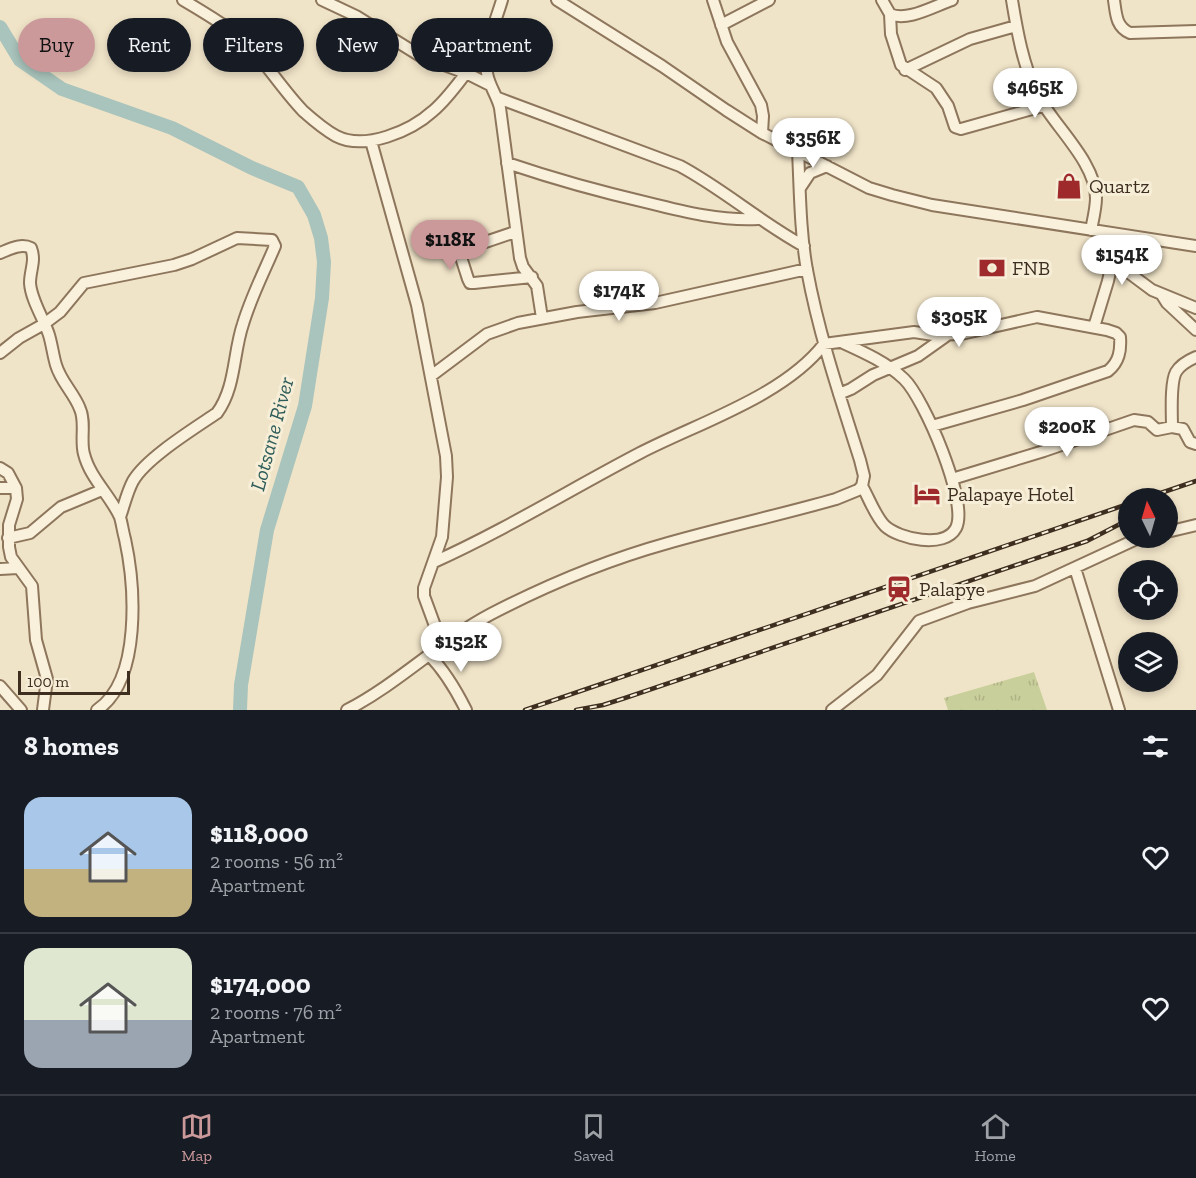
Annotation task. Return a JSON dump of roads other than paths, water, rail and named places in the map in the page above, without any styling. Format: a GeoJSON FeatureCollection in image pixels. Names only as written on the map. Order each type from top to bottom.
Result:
{"type":"FeatureCollection","features":[{"type":"Feature","properties":{"kind":"street"},"geometry":{"type":"LineString","coordinates":[[183,0],[245,41],[304,112],[336,136],[346,140],[371,141],[386,138],[415,124],[432,112],[466,73]]}},
{"type":"Feature","properties":{"kind":"street"},"geometry":{"type":"LineString","coordinates":[[322,0],[356,16],[422,57],[466,73],[490,85]]}},
{"type":"Feature","properties":{"kind":"street"},"geometry":{"type":"LineString","coordinates":[[502,0],[488,50],[486,70],[490,85],[498,98],[520,258],[537,286],[542,318]]}},
{"type":"Feature","properties":{"kind":"street"},"geometry":{"type":"LineString","coordinates":[[557,0],[762,133],[869,188],[932,205],[1196,246]]}},
{"type":"Feature","properties":{"kind":"street"},"geometry":{"type":"LineString","coordinates":[[713,0],[737,62],[761,105],[762,133]]}},
{"type":"Feature","properties":{"kind":"street"},"geometry":{"type":"LineString","coordinates":[[721,25],[769,0]]}},
{"type":"Feature","properties":{"kind":"street"},"geometry":{"type":"LineString","coordinates":[[882,0],[890,14],[891,34],[901,65],[905,70],[936,88],[948,106],[954,125],[958,129],[1043,106]]}},
{"type":"Feature","properties":{"kind":"street"},"geometry":{"type":"LineString","coordinates":[[890,14],[897,17],[907,16],[952,0]]}},
{"type":"Feature","properties":{"kind":"street"},"geometry":{"type":"LineString","coordinates":[[1012,0],[1016,26],[1032,82],[1043,106],[1079,156],[1095,186],[1096,199],[1091,230]]}},
{"type":"Feature","properties":{"kind":"street"},"geometry":{"type":"LineString","coordinates":[[1114,0],[1117,20],[1122,29],[1130,33],[1196,31]]}},
{"type":"Feature","properties":{"kind":"street"},"geometry":{"type":"LineString","coordinates":[[905,70],[970,39],[1016,26]]}},
{"type":"Feature","properties":{"kind":"street"},"geometry":{"type":"LineString","coordinates":[[498,98],[680,166],[695,174],[758,219],[804,246]]}},
{"type":"Feature","properties":{"kind":"street"},"geometry":{"type":"LineString","coordinates":[[371,141],[417,305],[446,456],[447,477],[442,537],[424,588],[424,596],[442,645]]}},
{"type":"Feature","properties":{"kind":"street"},"geometry":{"type":"LineString","coordinates":[[347,710],[377,693],[442,645],[490,614],[539,590],[592,568],[667,543],[836,499],[862,486],[864,476],[862,468],[824,344],[807,269],[798,151]]}},
{"type":"Feature","properties":{"kind":"street"},"geometry":{"type":"LineString","coordinates":[[507,163],[568,183],[694,214],[732,219],[758,219]]}},
{"type":"Feature","properties":{"kind":"street"},"geometry":{"type":"LineString","coordinates":[[800,188],[810,173],[827,165]]}},
{"type":"Feature","properties":{"kind":"street"},"geometry":{"type":"LineString","coordinates":[[515,232],[459,251],[468,279],[470,283],[474,283],[532,277]]}},
{"type":"Feature","properties":{"kind":"street"},"geometry":{"type":"LineString","coordinates":[[1094,327],[1118,235]]}},
{"type":"Feature","properties":{"kind":"street"},"geometry":{"type":"LineString","coordinates":[[0,353],[60,312],[84,284],[174,265],[237,238],[272,240],[275,246],[255,288],[242,326],[228,394],[221,407],[217,413],[167,447],[140,472],[133,481],[120,517]]}},
{"type":"Feature","properties":{"kind":"street"},"geometry":{"type":"LineString","coordinates":[[0,253],[16,246],[31,248],[34,261],[30,283],[61,378],[80,408],[83,453],[102,490],[120,517],[131,566],[133,584],[129,652],[115,690],[108,701],[97,710]]}},
{"type":"Feature","properties":{"kind":"street"},"geometry":{"type":"LineString","coordinates":[[1113,261],[1162,295],[1196,308]]}},
{"type":"Feature","properties":{"kind":"street"},"geometry":{"type":"LineString","coordinates":[[431,376],[487,334],[518,323],[655,303],[807,269]]}},
{"type":"Feature","properties":{"kind":"street"},"geometry":{"type":"LineString","coordinates":[[1162,295],[1167,303],[1196,330]]}},
{"type":"Feature","properties":{"kind":"street"},"geometry":{"type":"LineString","coordinates":[[434,562],[475,543],[662,442],[748,401],[794,374],[811,361],[824,344],[915,332],[934,335],[961,334],[1036,317],[1094,327],[1116,333],[1120,337],[1118,358],[1108,371],[1023,400],[932,426]]}},
{"type":"Feature","properties":{"kind":"street"},"geometry":{"type":"LineString","coordinates":[[839,394],[873,375],[918,356],[949,334]]}},
{"type":"Feature","properties":{"kind":"street"},"geometry":{"type":"LineString","coordinates":[[840,342],[891,369],[906,381],[916,395],[939,440],[952,479],[958,509],[956,528],[948,536],[936,541],[890,530],[883,524],[862,486]]}},
{"type":"Feature","properties":{"kind":"street"},"geometry":{"type":"LineString","coordinates":[[1172,427],[1172,400],[1176,372],[1196,357]]}},
{"type":"Feature","properties":{"kind":"street"},"geometry":{"type":"LineString","coordinates":[[952,479],[1044,452],[1134,420],[1148,422],[1157,430],[1172,427],[1183,429],[1190,442],[1196,444]]}},
{"type":"Feature","properties":{"kind":"street"},"geometry":{"type":"LineString","coordinates":[[0,468],[8,474],[16,488],[17,500],[9,525],[8,538],[11,557],[32,586],[36,640],[47,679],[43,710]]}},
{"type":"Feature","properties":{"kind":"street"},"geometry":{"type":"LineString","coordinates":[[0,488],[16,488]]}},
{"type":"Feature","properties":{"kind":"street"},"geometry":{"type":"LineString","coordinates":[[8,538],[30,533],[60,507],[102,490]]}},
{"type":"Feature","properties":{"kind":"street"},"geometry":{"type":"LineString","coordinates":[[1178,529],[1196,525]]}},
{"type":"Feature","properties":{"kind":"street"},"geometry":{"type":"LineString","coordinates":[[832,710],[877,675],[919,621],[968,603],[1035,586],[1118,548]]}},
{"type":"Feature","properties":{"kind":"street"},"geometry":{"type":"LineString","coordinates":[[0,569],[18,568]]}},
{"type":"Feature","properties":{"kind":"street"},"geometry":{"type":"LineString","coordinates":[[1075,568],[1119,710]]}},
{"type":"Feature","properties":{"kind":"street"},"geometry":{"type":"LineString","coordinates":[[429,655],[445,674],[466,710]]}},
{"type":"Feature","properties":{"kind":"street"},"geometry":{"type":"LineString","coordinates":[[0,686],[21,710]]}},
{"type":"Feature","properties":{"kind":"waterway","name":"Lotsane River"},"geometry":{"type":"LineString","coordinates":[[0,27],[20,60],[62,89],[172,128],[252,168],[298,187],[314,215],[321,238],[324,262],[322,298],[305,406],[267,530],[241,685],[240,710]]}},
{"type":"Feature","properties":{"kind":"railway"},"geometry":{"type":"LineString","coordinates":[[1175,488],[1196,481]]}},
{"type":"Feature","properties":{"kind":"railway"},"geometry":{"type":"LineString","coordinates":[[525,710],[1118,507]]}},
{"type":"Feature","properties":{"kind":"railway"},"geometry":{"type":"LineString","coordinates":[[576,710],[625,698],[1087,541],[1118,525]]}},
{"type":"Feature","properties":{"kind":"place","name":"Quartz"},"geometry":{"type":"Point","coordinates":[1069,186]}},
{"type":"Feature","properties":{"kind":"place","name":"FNB"},"geometry":{"type":"Point","coordinates":[992,268]}},
{"type":"Feature","properties":{"kind":"place","name":"Palapaye Hotel"},"geometry":{"type":"Point","coordinates":[927,494]}},
{"type":"Feature","properties":{"kind":"place","name":"Palapye"},"geometry":{"type":"Point","coordinates":[899,589]}}]}
